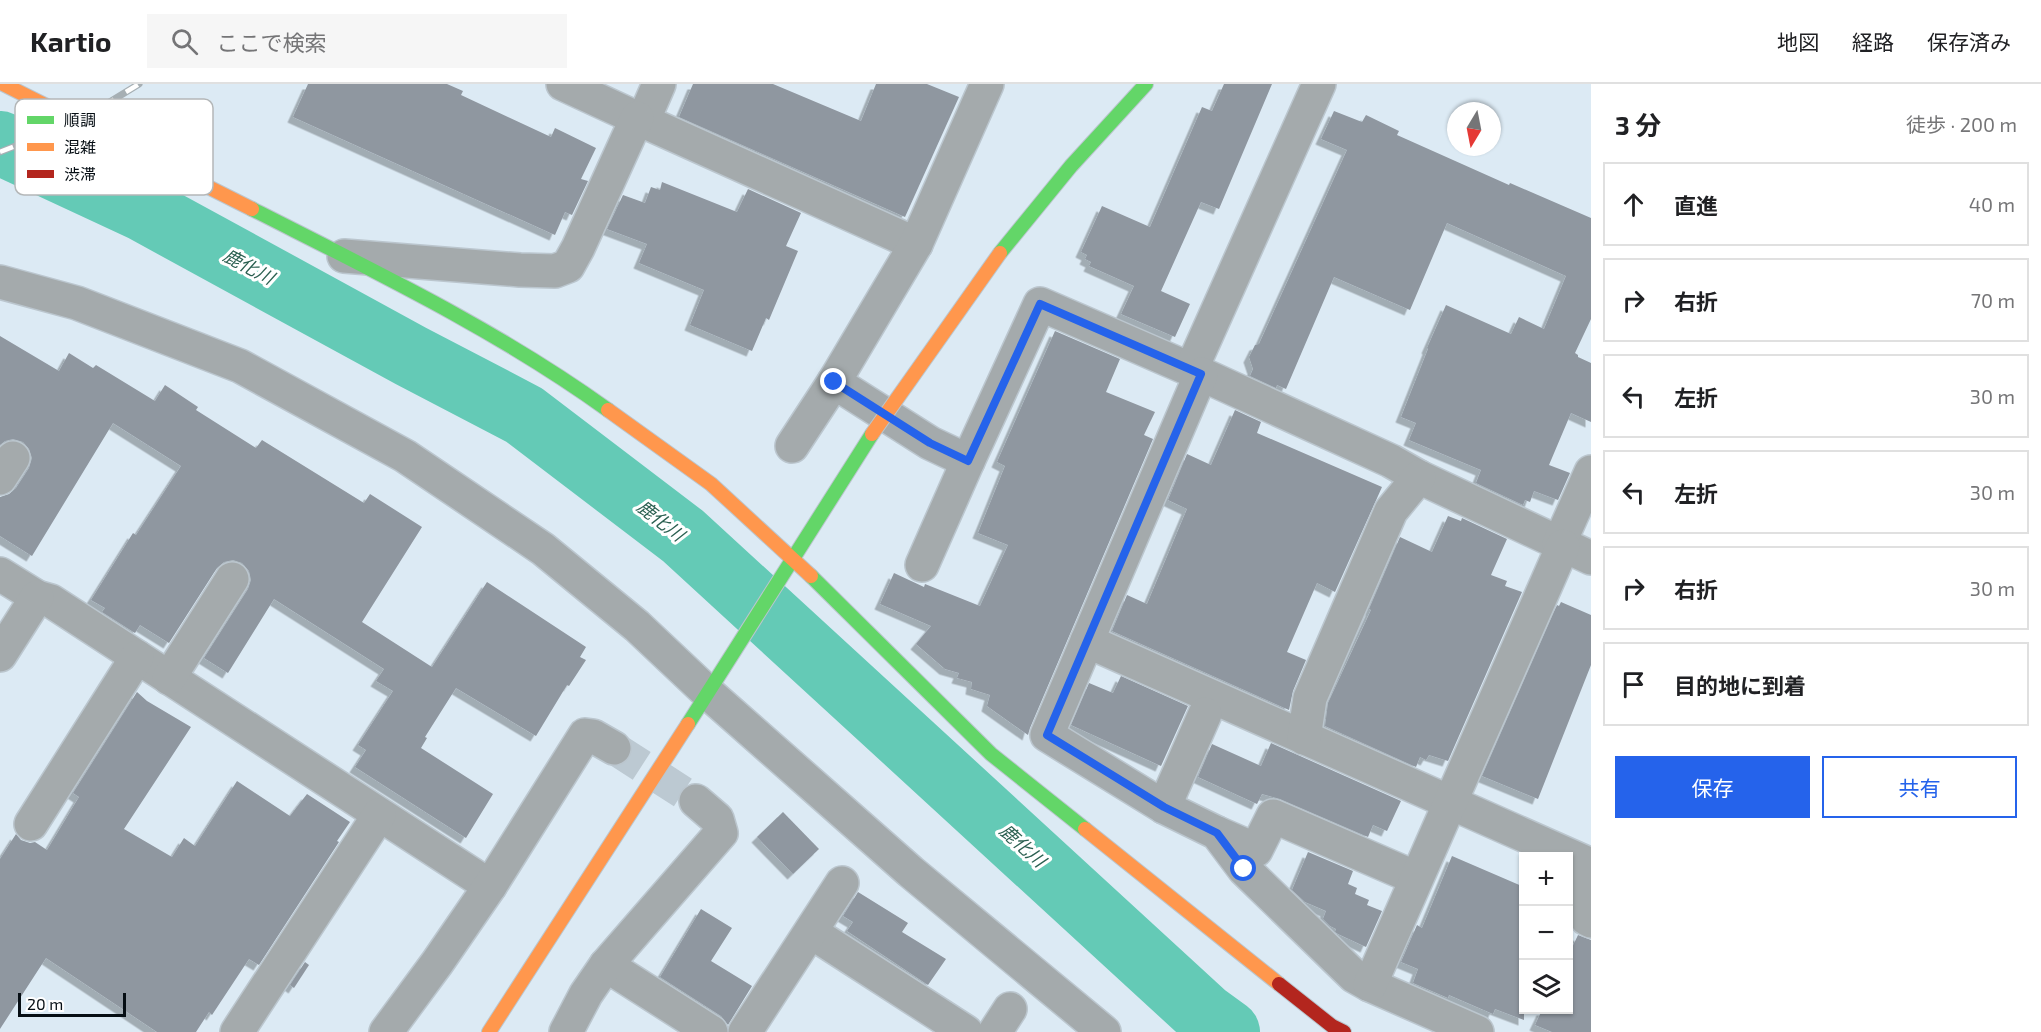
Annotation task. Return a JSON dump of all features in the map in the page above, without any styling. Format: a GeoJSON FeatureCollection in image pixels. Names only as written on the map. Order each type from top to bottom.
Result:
{"type":"FeatureCollection","features":[{"type":"Feature","properties":{"kind":"street"},"geometry":{"type":"LineString","coordinates":[[3,84],[33,99]]}},
{"type":"Feature","properties":{"kind":"street"},"geometry":{"type":"LineString","coordinates":[[563,84],[916,244]]}},
{"type":"Feature","properties":{"kind":"street"},"geometry":{"type":"LineString","coordinates":[[344,256],[520,270],[555,271],[568,266],[659,84]]}},
{"type":"Feature","properties":{"kind":"street"},"geometry":{"type":"LineString","coordinates":[[792,446],[834,382],[916,244],[987,84]]}},
{"type":"Feature","properties":{"kind":"street"},"geometry":{"type":"LineString","coordinates":[[489,1032],[792,564],[872,434],[1000,253],[1071,166],[1146,84]]}},
{"type":"Feature","properties":{"kind":"street"},"geometry":{"type":"LineString","coordinates":[[1319,84],[1196,372],[1047,735],[1164,807],[1256,850],[1273,816],[1416,878]]}},
{"type":"Feature","properties":{"kind":"street"},"geometry":{"type":"LineString","coordinates":[[213,190],[495,335],[567,380],[711,484],[991,754],[1332,1026],[1344,1032]]}},
{"type":"Feature","properties":{"kind":"street"},"geometry":{"type":"LineString","coordinates":[[0,282],[77,303],[240,366],[405,456],[543,549],[711,686],[911,872],[1104,1032]]}},
{"type":"Feature","properties":{"kind":"street"},"geometry":{"type":"LineString","coordinates":[[922,565],[1040,304],[1391,461],[1419,477],[1571,550]]}},
{"type":"Feature","properties":{"kind":"street"},"geometry":{"type":"LineString","coordinates":[[834,382],[930,443],[968,461]]}},
{"type":"Feature","properties":{"kind":"street"},"geometry":{"type":"LineString","coordinates":[[1370,985],[1449,804],[1571,550],[1591,472]]}},
{"type":"Feature","properties":{"kind":"street"},"geometry":{"type":"LineString","coordinates":[[1304,738],[1310,698],[1387,521],[1392,511],[1419,477]]}},
{"type":"Feature","properties":{"kind":"street"},"geometry":{"type":"LineString","coordinates":[[0,574],[37,597],[51,601],[490,886]]}},
{"type":"Feature","properties":{"kind":"street"},"geometry":{"type":"LineString","coordinates":[[170,678],[232,579]]}},
{"type":"Feature","properties":{"kind":"street"},"geometry":{"type":"LineString","coordinates":[[0,655],[37,597]]}},
{"type":"Feature","properties":{"kind":"street"},"geometry":{"type":"LineString","coordinates":[[1087,641],[1449,804],[1591,865],[1584,880],[1587,919],[1591,921]]}},
{"type":"Feature","properties":{"kind":"street"},"geometry":{"type":"LineString","coordinates":[[31,824],[137,657]]}},
{"type":"Feature","properties":{"kind":"street"},"geometry":{"type":"LineString","coordinates":[[1164,807],[1205,714]]}},
{"type":"Feature","properties":{"kind":"street"},"geometry":{"type":"LineString","coordinates":[[386,1032],[490,886],[585,735],[593,736],[614,748]]}},
{"type":"Feature","properties":{"kind":"street"},"geometry":{"type":"LineString","coordinates":[[566,1032],[586,994],[606,965],[721,833],[717,819],[696,801]]}},
{"type":"Feature","properties":{"kind":"street"},"geometry":{"type":"LineString","coordinates":[[237,1032],[379,815]]}},
{"type":"Feature","properties":{"kind":"street"},"geometry":{"type":"LineString","coordinates":[[1217,833],[1244,869],[1354,976],[1477,1032]]}},
{"type":"Feature","properties":{"kind":"street"},"geometry":{"type":"LineString","coordinates":[[745,1032],[842,883]]}},
{"type":"Feature","properties":{"kind":"street"},"geometry":{"type":"LineString","coordinates":[[811,932],[966,1032]]}},
{"type":"Feature","properties":{"kind":"street"},"geometry":{"type":"LineString","coordinates":[[606,965],[711,1032]]}},
{"type":"Feature","properties":{"kind":"building"},"geometry":{"type":"Polygon","coordinates":[[[308,84],[447,84],[463,91],[461,95],[551,137],[555,128],[596,148],[581,179],[588,181],[572,215],[565,212],[555,235],[293,117],[308,84]]]}},
{"type":"Feature","properties":{"kind":"building"},"geometry":{"type":"Polygon","coordinates":[[[693,84],[773,84],[861,121],[876,84],[927,84],[959,97],[905,217],[679,117],[693,84]]]}},
{"type":"Feature","properties":{"kind":"building"},"geometry":{"type":"Polygon","coordinates":[[[1224,84],[1272,84],[1219,209],[1201,202],[1161,291],[1190,304],[1175,337],[1121,314],[1134,286],[1089,266],[1091,262],[1085,259],[1087,255],[1081,252],[1102,206],[1150,227],[1202,107],[1212,111],[1224,84]]]}},
{"type":"Feature","properties":{"kind":"building"},"geometry":{"type":"Polygon","coordinates":[[[1334,111],[1362,122],[1366,115],[1399,131],[1397,135],[1509,185],[1510,183],[1591,218],[1591,319],[1575,353],[1578,357],[1591,363],[1591,422],[1571,413],[1549,465],[1570,473],[1558,500],[1534,491],[1530,502],[1525,500],[1523,505],[1476,483],[1481,470],[1409,440],[1416,423],[1401,417],[1446,305],[1511,334],[1519,317],[1544,329],[1566,276],[1447,223],[1410,310],[1334,277],[1286,389],[1277,385],[1276,388],[1250,376],[1253,369],[1249,357],[1255,345],[1259,344],[1347,150],[1321,139],[1334,111]]]}},
{"type":"Feature","properties":{"kind":"building"},"geometry":{"type":"Polygon","coordinates":[[[662,182],[737,212],[748,189],[801,213],[786,246],[798,251],[769,320],[766,318],[752,351],[690,325],[704,290],[639,263],[647,244],[607,229],[623,195],[645,203],[651,187],[660,190],[662,182]]]}},
{"type":"Feature","properties":{"kind":"building"},"geometry":{"type":"Polygon","coordinates":[[[1055,331],[1120,359],[1106,392],[1155,412],[1144,435],[1153,439],[1028,735],[987,706],[990,695],[971,689],[972,682],[957,678],[959,673],[945,669],[916,644],[931,626],[880,604],[894,573],[924,587],[925,584],[980,606],[1008,545],[978,533],[1005,466],[997,462],[1055,331]]]}},
{"type":"Feature","properties":{"kind":"building"},"geometry":{"type":"Polygon","coordinates":[[[0,336],[59,371],[69,353],[93,368],[96,365],[155,401],[165,385],[198,407],[196,410],[256,448],[262,440],[364,503],[370,494],[422,527],[362,622],[432,667],[487,582],[586,647],[580,657],[586,660],[569,686],[567,685],[536,736],[456,688],[425,737],[427,738],[421,748],[493,794],[466,838],[355,767],[366,750],[358,745],[393,691],[376,681],[384,669],[274,599],[228,673],[204,658],[248,589],[251,580],[249,571],[242,563],[233,560],[224,562],[217,568],[169,643],[140,625],[135,633],[102,612],[105,608],[91,600],[133,533],[136,535],[181,466],[113,423],[32,556],[0,536],[0,497],[16,488],[29,468],[32,458],[23,442],[13,439],[0,445],[0,336]]]}},
{"type":"Feature","properties":{"kind":"building"},"geometry":{"type":"Polygon","coordinates":[[[1235,410],[1261,422],[1257,433],[1382,487],[1335,592],[1317,583],[1287,652],[1306,660],[1293,691],[1289,710],[1112,631],[1127,595],[1147,604],[1187,509],[1168,500],[1187,454],[1211,465],[1235,410]]]}},
{"type":"Feature","properties":{"kind":"building"},"geometry":{"type":"Polygon","coordinates":[[[1448,516],[1461,521],[1462,518],[1507,539],[1491,575],[1507,581],[1505,586],[1522,592],[1448,761],[1429,755],[1426,760],[1420,757],[1416,767],[1325,726],[1328,703],[1371,610],[1369,609],[1400,537],[1432,552],[1448,516]]]}},
{"type":"Feature","properties":{"kind":"building"},"geometry":{"type":"Polygon","coordinates":[[[1561,602],[1591,615],[1591,665],[1538,799],[1482,776],[1557,605],[1559,606],[1561,602]]]}},
{"type":"Feature","properties":{"kind":"building"},"geometry":{"type":"Polygon","coordinates":[[[1121,676],[1188,706],[1161,766],[1071,725],[1089,683],[1113,693],[1121,676]]]}},
{"type":"Feature","properties":{"kind":"building"},"geometry":{"type":"Polygon","coordinates":[[[137,692],[147,701],[191,727],[124,829],[172,857],[184,838],[195,846],[237,781],[290,816],[307,794],[350,822],[259,965],[249,959],[212,1015],[209,1012],[196,1032],[157,1032],[46,958],[0,1029],[0,859],[16,834],[21,840],[35,842],[47,850],[79,797],[73,793],[137,692]]]}},
{"type":"Feature","properties":{"kind":"building"},"geometry":{"type":"Polygon","coordinates":[[[1271,743],[1401,801],[1387,831],[1373,825],[1368,837],[1280,799],[1262,794],[1257,804],[1198,777],[1212,744],[1261,766],[1271,743]]]}},
{"type":"Feature","properties":{"kind":"building"},"geometry":{"type":"Polygon","coordinates":[[[783,812],[819,849],[793,874],[757,837],[783,812]]]}},
{"type":"Feature","properties":{"kind":"building"},"geometry":{"type":"Polygon","coordinates":[[[1308,852],[1353,871],[1348,884],[1357,888],[1355,894],[1369,900],[1367,905],[1382,911],[1366,947],[1335,932],[1336,929],[1323,919],[1326,911],[1305,902],[1292,890],[1308,852]]]}},
{"type":"Feature","properties":{"kind":"building"},"geometry":{"type":"Polygon","coordinates":[[[1452,856],[1519,885],[1519,1014],[1524,1014],[1524,1020],[1495,1009],[1493,1014],[1449,995],[1448,998],[1413,983],[1418,969],[1401,962],[1417,925],[1422,928],[1452,856]]]}},
{"type":"Feature","properties":{"kind":"building"},"geometry":{"type":"Polygon","coordinates":[[[858,892],[908,923],[902,932],[946,959],[928,985],[847,931],[853,922],[843,916],[858,892]]]}},
{"type":"Feature","properties":{"kind":"building"},"geometry":{"type":"Polygon","coordinates":[[[701,909],[732,928],[711,961],[752,986],[728,1025],[721,1016],[660,977],[701,909]]]}},
{"type":"Feature","properties":{"kind":"building"},"geometry":{"type":"Polygon","coordinates":[[[1578,935],[1591,940],[1591,1032],[1552,1032],[1535,1025],[1540,1014],[1573,1014],[1573,946],[1578,935]]]}},
{"type":"Feature","properties":{"kind":"building"},"geometry":{"type":"Polygon","coordinates":[[[305,962],[309,965],[294,988],[290,985],[305,962]]]}},
{"type":"Feature","properties":{"kind":"waterway","name":"鹿化川"},"geometry":{"type":"LineString","coordinates":[[0,143],[15,150]]}},
{"type":"Feature","properties":{"kind":"waterway","name":"鹿化川"},"geometry":{"type":"LineString","coordinates":[[112,195],[142,209],[524,415],[683,536],[1206,1016],[1228,1032]]}},
{"type":"Feature","properties":{"kind":"tunnel"},"geometry":{"type":"LineString","coordinates":[[614,748],[696,801]]}},
{"type":"Feature","properties":{"kind":"railway"},"geometry":{"type":"LineString","coordinates":[[115,99],[139,84]]}},
{"type":"Feature","properties":{"kind":"railway"},"geometry":{"type":"LineString","coordinates":[[0,152],[15,146]]}},
{"type":"Feature","properties":{"kind":"traffic: fast"},"geometry":{"type":"LineString","coordinates":[[1000,253],[1071,166],[1146,84]]}},
{"type":"Feature","properties":{"kind":"traffic: fast"},"geometry":{"type":"LineString","coordinates":[[252,209],[479,328],[566,381],[608,410]]}},
{"type":"Feature","properties":{"kind":"traffic: fast"},"geometry":{"type":"LineString","coordinates":[[688,724],[872,434]]}},
{"type":"Feature","properties":{"kind":"traffic: fast"},"geometry":{"type":"LineString","coordinates":[[811,576],[991,754],[1085,829]]}},
{"type":"Feature","properties":{"kind":"traffic: slow"},"geometry":{"type":"LineString","coordinates":[[3,84],[33,99]]}},
{"type":"Feature","properties":{"kind":"traffic: slow"},"geometry":{"type":"LineString","coordinates":[[213,189],[252,209]]}},
{"type":"Feature","properties":{"kind":"traffic: slow"},"geometry":{"type":"LineString","coordinates":[[872,434],[1000,253]]}},
{"type":"Feature","properties":{"kind":"traffic: slow"},"geometry":{"type":"LineString","coordinates":[[608,410],[711,484],[811,576]]}},
{"type":"Feature","properties":{"kind":"traffic: slow"},"geometry":{"type":"LineString","coordinates":[[489,1032],[688,724]]}},
{"type":"Feature","properties":{"kind":"traffic: slow"},"geometry":{"type":"LineString","coordinates":[[1085,829],[1279,984]]}},
{"type":"Feature","properties":{"kind":"traffic: jam"},"geometry":{"type":"LineString","coordinates":[[1279,984],[1332,1026],[1344,1032]]}},
{"type":"Feature","properties":{"kind":"route"},"geometry":{"type":"LineString","coordinates":[[834,382],[930,443],[968,461],[1040,304],[1201,374],[1047,735],[1164,807],[1217,833],[1244,869]]}}]}
